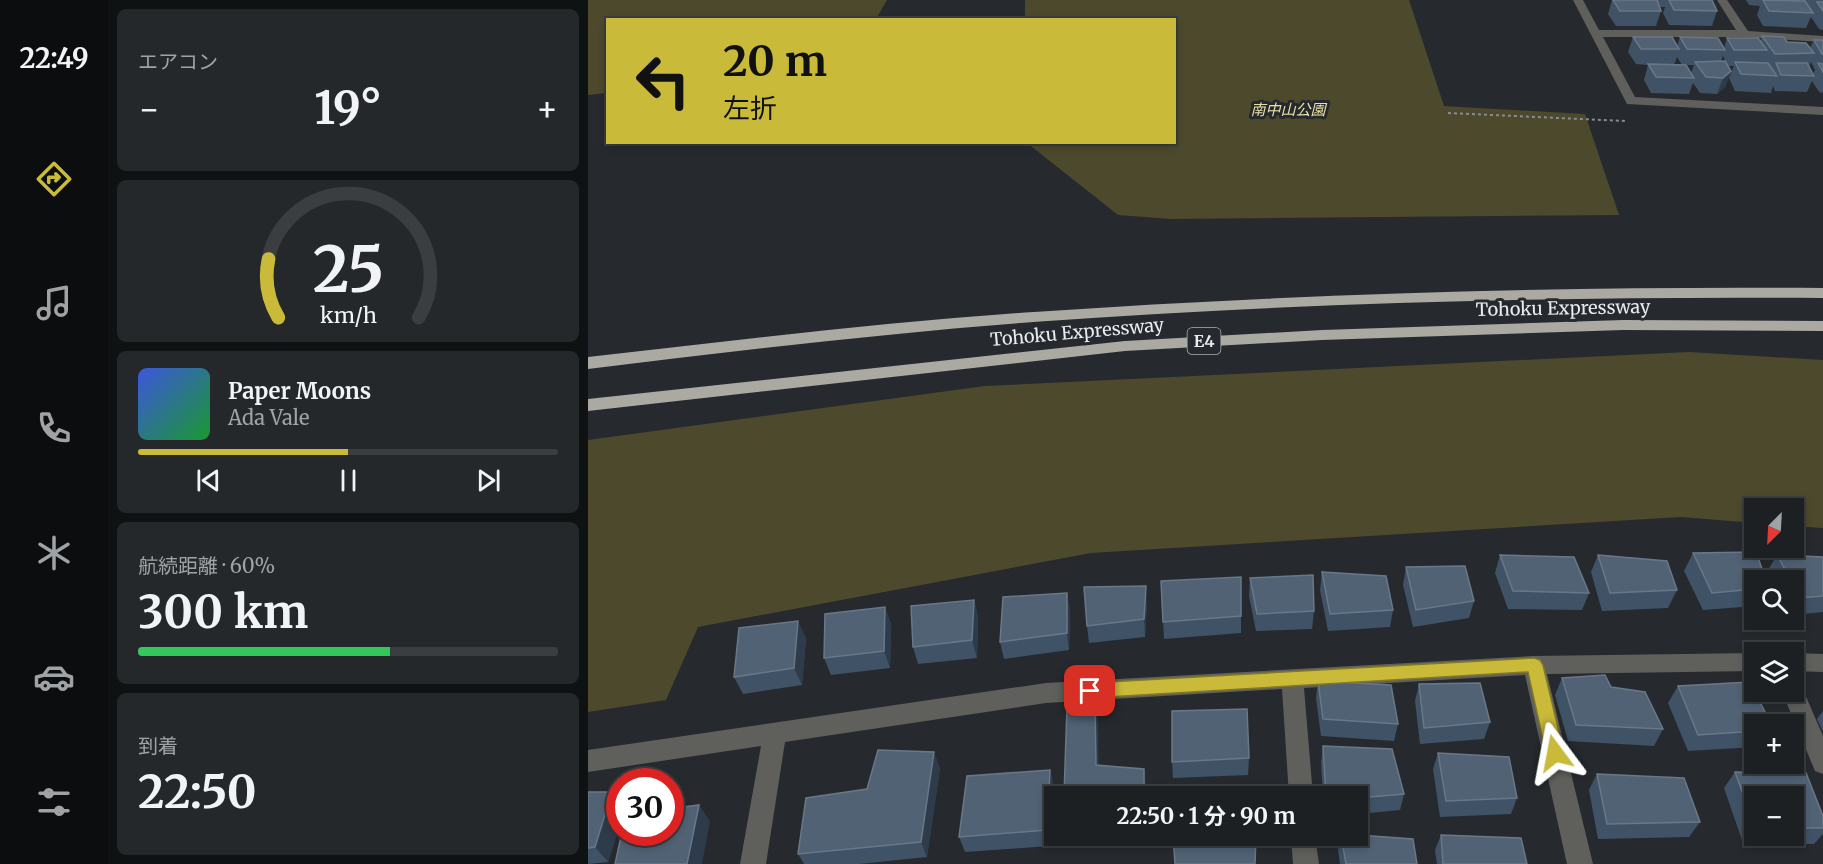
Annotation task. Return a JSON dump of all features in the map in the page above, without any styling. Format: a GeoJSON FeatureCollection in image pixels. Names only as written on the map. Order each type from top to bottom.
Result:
{"type":"FeatureCollection","features":[{"type":"Feature","properties":{"kind":"highway","name":"Tohoku Expressway"},"geometry":{"type":"LineString","coordinates":[[588,363],[882,331],[1095,313],[1509,294],[1658,291],[1823,293]]}},
{"type":"Feature","properties":{"kind":"highway","name":"Tohoku Expressway"},"geometry":{"type":"LineString","coordinates":[[588,405],[708,389],[1125,346],[1322,334],[1576,326],[1823,326]]}},
{"type":"Feature","properties":{"kind":"street"},"geometry":{"type":"LineString","coordinates":[[1578,0],[1630,101],[1823,111]]}},
{"type":"Feature","properties":{"kind":"street"},"geometry":{"type":"LineString","coordinates":[[1722,0],[1744,34]]}},
{"type":"Feature","properties":{"kind":"street"},"geometry":{"type":"LineString","coordinates":[[1595,33],[1744,34],[1823,39]]}},
{"type":"Feature","properties":{"kind":"street"},"geometry":{"type":"LineString","coordinates":[[588,761],[1046,693],[1534,665],[1744,662]]}},
{"type":"Feature","properties":{"kind":"street"},"geometry":{"type":"LineString","coordinates":[[1804,662],[1823,663]]}},
{"type":"Feature","properties":{"kind":"street"},"geometry":{"type":"LineString","coordinates":[[1534,665],[1580,864]]}},
{"type":"Feature","properties":{"kind":"street"},"geometry":{"type":"LineString","coordinates":[[1292,678],[1299,786]]}},
{"type":"Feature","properties":{"kind":"street"},"geometry":{"type":"LineString","coordinates":[[1797,702],[1823,764]]}},
{"type":"Feature","properties":{"kind":"street"},"geometry":{"type":"LineString","coordinates":[[753,864],[775,733]]}},
{"type":"Feature","properties":{"kind":"street"},"geometry":{"type":"LineString","coordinates":[[1305,846],[1306,864]]}},
{"type":"Feature","properties":{"kind":"path"},"geometry":{"type":"LineString","coordinates":[[1448,112],[1632,122],[1630,101]]}},
{"type":"Feature","properties":{"kind":"green space"},"geometry":{"type":"Polygon","coordinates":[[[588,0],[887,0],[877,18],[606,18],[606,93],[588,95],[588,0]]]}},
{"type":"Feature","properties":{"kind":"green space","name":"南中山公園"},"geometry":{"type":"Polygon","coordinates":[[[1025,0],[1409,0],[1444,106],[1585,114],[1619,215],[1171,219],[1118,215],[1028,144],[1176,144],[1176,18],[1025,18],[1025,0]]]}},
{"type":"Feature","properties":{"kind":"green space"},"geometry":{"type":"Polygon","coordinates":[[[1689,352],[1823,360],[1823,528],[1804,527],[1804,498],[1744,498],[1744,522],[1681,517],[1091,553],[698,627],[666,700],[588,712],[588,440],[985,386],[1689,352]]]}},
{"type":"Feature","properties":{"kind":"building"},"geometry":{"type":"Polygon","coordinates":[[[1613,0],[1657,0],[1661,11],[1620,11],[1613,0]]]}},
{"type":"Feature","properties":{"kind":"building"},"geometry":{"type":"Polygon","coordinates":[[[1669,0],[1712,0],[1717,11],[1674,10],[1669,0]]]}},
{"type":"Feature","properties":{"kind":"building"},"geometry":{"type":"Polygon","coordinates":[[[1763,0],[1805,1],[1813,13],[1769,11],[1763,0]]]}},
{"type":"Feature","properties":{"kind":"building"},"geometry":{"type":"Polygon","coordinates":[[[1817,2],[1823,2],[1823,11],[1817,2]]]}},
{"type":"Feature","properties":{"kind":"building"},"geometry":{"type":"Polygon","coordinates":[[[1762,36],[1784,37],[1787,42],[1806,43],[1814,53],[1775,54],[1762,36]]]}},
{"type":"Feature","properties":{"kind":"building"},"geometry":{"type":"Polygon","coordinates":[[[1633,37],[1672,37],[1679,49],[1641,49],[1633,37]]]}},
{"type":"Feature","properties":{"kind":"building"},"geometry":{"type":"Polygon","coordinates":[[[1680,37],[1718,38],[1725,50],[1687,49],[1680,37]]]}},
{"type":"Feature","properties":{"kind":"building"},"geometry":{"type":"Polygon","coordinates":[[[1727,38],[1758,38],[1767,50],[1734,50],[1727,38]]]}},
{"type":"Feature","properties":{"kind":"building"},"geometry":{"type":"Polygon","coordinates":[[[1814,40],[1823,40],[1823,54],[1822,54],[1814,40]]]}},
{"type":"Feature","properties":{"kind":"building"},"geometry":{"type":"Polygon","coordinates":[[[1725,61],[1731,71],[1723,78],[1706,77],[1695,62],[1725,61]]]}},
{"type":"Feature","properties":{"kind":"building"},"geometry":{"type":"Polygon","coordinates":[[[1735,62],[1768,63],[1777,76],[1741,74],[1735,62]]]}},
{"type":"Feature","properties":{"kind":"building"},"geometry":{"type":"Polygon","coordinates":[[[1776,63],[1807,63],[1814,76],[1781,75],[1776,63]]]}},
{"type":"Feature","properties":{"kind":"building"},"geometry":{"type":"Polygon","coordinates":[[[1648,64],[1686,65],[1694,78],[1656,77],[1648,64]]]}},
{"type":"Feature","properties":{"kind":"building"},"geometry":{"type":"Polygon","coordinates":[[[1744,552],[1744,558],[1758,558],[1762,570],[1744,570],[1744,590],[1712,593],[1693,553],[1744,552]]]}},
{"type":"Feature","properties":{"kind":"building"},"geometry":{"type":"Polygon","coordinates":[[[1500,555],[1574,557],[1589,593],[1513,591],[1500,555]]]}},
{"type":"Feature","properties":{"kind":"building"},"geometry":{"type":"Polygon","coordinates":[[[1598,555],[1667,561],[1677,590],[1610,593],[1598,555]]]}},
{"type":"Feature","properties":{"kind":"building"},"geometry":{"type":"Polygon","coordinates":[[[1823,557],[1823,596],[1804,598],[1804,570],[1785,570],[1779,558],[1823,557]]]}},
{"type":"Feature","properties":{"kind":"building"},"geometry":{"type":"Polygon","coordinates":[[[1465,566],[1474,601],[1416,610],[1406,567],[1465,566]]]}},
{"type":"Feature","properties":{"kind":"building"},"geometry":{"type":"Polygon","coordinates":[[[1322,572],[1386,576],[1393,610],[1330,614],[1322,572]]]}},
{"type":"Feature","properties":{"kind":"building"},"geometry":{"type":"Polygon","coordinates":[[[1313,575],[1314,611],[1257,614],[1250,578],[1313,575]]]}},
{"type":"Feature","properties":{"kind":"building"},"geometry":{"type":"Polygon","coordinates":[[[1241,577],[1241,616],[1163,622],[1161,581],[1241,577]]]}},
{"type":"Feature","properties":{"kind":"building"},"geometry":{"type":"Polygon","coordinates":[[[1146,586],[1144,619],[1087,626],[1084,587],[1146,586]]]}},
{"type":"Feature","properties":{"kind":"building"},"geometry":{"type":"Polygon","coordinates":[[[1067,593],[1067,633],[1000,642],[1003,597],[1067,593]]]}},
{"type":"Feature","properties":{"kind":"building"},"geometry":{"type":"Polygon","coordinates":[[[974,600],[972,640],[913,647],[911,606],[974,600]]]}},
{"type":"Feature","properties":{"kind":"building"},"geometry":{"type":"Polygon","coordinates":[[[885,607],[884,651],[824,658],[825,614],[885,607]]]}},
{"type":"Feature","properties":{"kind":"building"},"geometry":{"type":"Polygon","coordinates":[[[798,621],[794,668],[734,677],[739,628],[798,621]]]}},
{"type":"Feature","properties":{"kind":"building"},"geometry":{"type":"Polygon","coordinates":[[[1605,675],[1611,687],[1645,692],[1663,729],[1576,725],[1562,678],[1605,675]]]}},
{"type":"Feature","properties":{"kind":"building"},"geometry":{"type":"Polygon","coordinates":[[[1318,681],[1391,685],[1398,724],[1323,719],[1318,681]]]}},
{"type":"Feature","properties":{"kind":"building"},"geometry":{"type":"Polygon","coordinates":[[[1744,682],[1744,702],[1760,702],[1766,714],[1744,714],[1744,732],[1698,735],[1678,686],[1744,682]]]}},
{"type":"Feature","properties":{"kind":"building"},"geometry":{"type":"Polygon","coordinates":[[[1480,683],[1490,722],[1424,728],[1419,684],[1480,683]]]}},
{"type":"Feature","properties":{"kind":"building"},"geometry":{"type":"Polygon","coordinates":[[[1095,700],[1096,765],[1144,769],[1144,786],[1064,786],[1067,706],[1095,700]]]}},
{"type":"Feature","properties":{"kind":"building"},"geometry":{"type":"Polygon","coordinates":[[[1247,709],[1249,758],[1172,762],[1172,711],[1247,709]]]}},
{"type":"Feature","properties":{"kind":"building"},"geometry":{"type":"Polygon","coordinates":[[[1323,746],[1392,749],[1404,794],[1368,797],[1368,786],[1325,786],[1323,746]]]}},
{"type":"Feature","properties":{"kind":"building"},"geometry":{"type":"Polygon","coordinates":[[[878,750],[934,752],[921,842],[798,854],[806,798],[867,789],[878,750]]]}},
{"type":"Feature","properties":{"kind":"building"},"geometry":{"type":"Polygon","coordinates":[[[1438,753],[1509,757],[1517,798],[1446,801],[1438,753]]]}},
{"type":"Feature","properties":{"kind":"building"},"geometry":{"type":"Polygon","coordinates":[[[1050,770],[1049,786],[1044,786],[1044,830],[959,837],[967,776],[1050,770]]]}},
{"type":"Feature","properties":{"kind":"building"},"geometry":{"type":"Polygon","coordinates":[[[1735,772],[1744,772],[1744,774],[1806,773],[1823,816],[1823,828],[1804,828],[1804,786],[1744,786],[1744,797],[1735,772]]]}},
{"type":"Feature","properties":{"kind":"building"},"geometry":{"type":"Polygon","coordinates":[[[1597,774],[1684,778],[1700,822],[1607,824],[1597,774]]]}},
{"type":"Feature","properties":{"kind":"building"},"geometry":{"type":"Polygon","coordinates":[[[588,792],[606,792],[606,811],[595,847],[588,848],[588,792]]]}},
{"type":"Feature","properties":{"kind":"building"},"geometry":{"type":"Polygon","coordinates":[[[699,805],[687,864],[615,864],[619,846],[684,846],[684,807],[699,805]]]}},
{"type":"Feature","properties":{"kind":"building"},"geometry":{"type":"Polygon","coordinates":[[[1441,835],[1521,838],[1527,864],[1443,864],[1441,835]]]}},
{"type":"Feature","properties":{"kind":"building"},"geometry":{"type":"Polygon","coordinates":[[[1368,836],[1413,839],[1417,864],[1346,864],[1343,846],[1368,846],[1368,836]]]}},
{"type":"Feature","properties":{"kind":"building"},"geometry":{"type":"Polygon","coordinates":[[[1174,846],[1256,846],[1255,864],[1175,864],[1174,846]]]}},
{"type":"Feature","properties":{"kind":"route"},"geometry":{"type":"LineString","coordinates":[[1090,691],[1534,665],[1555,753]]}}]}
